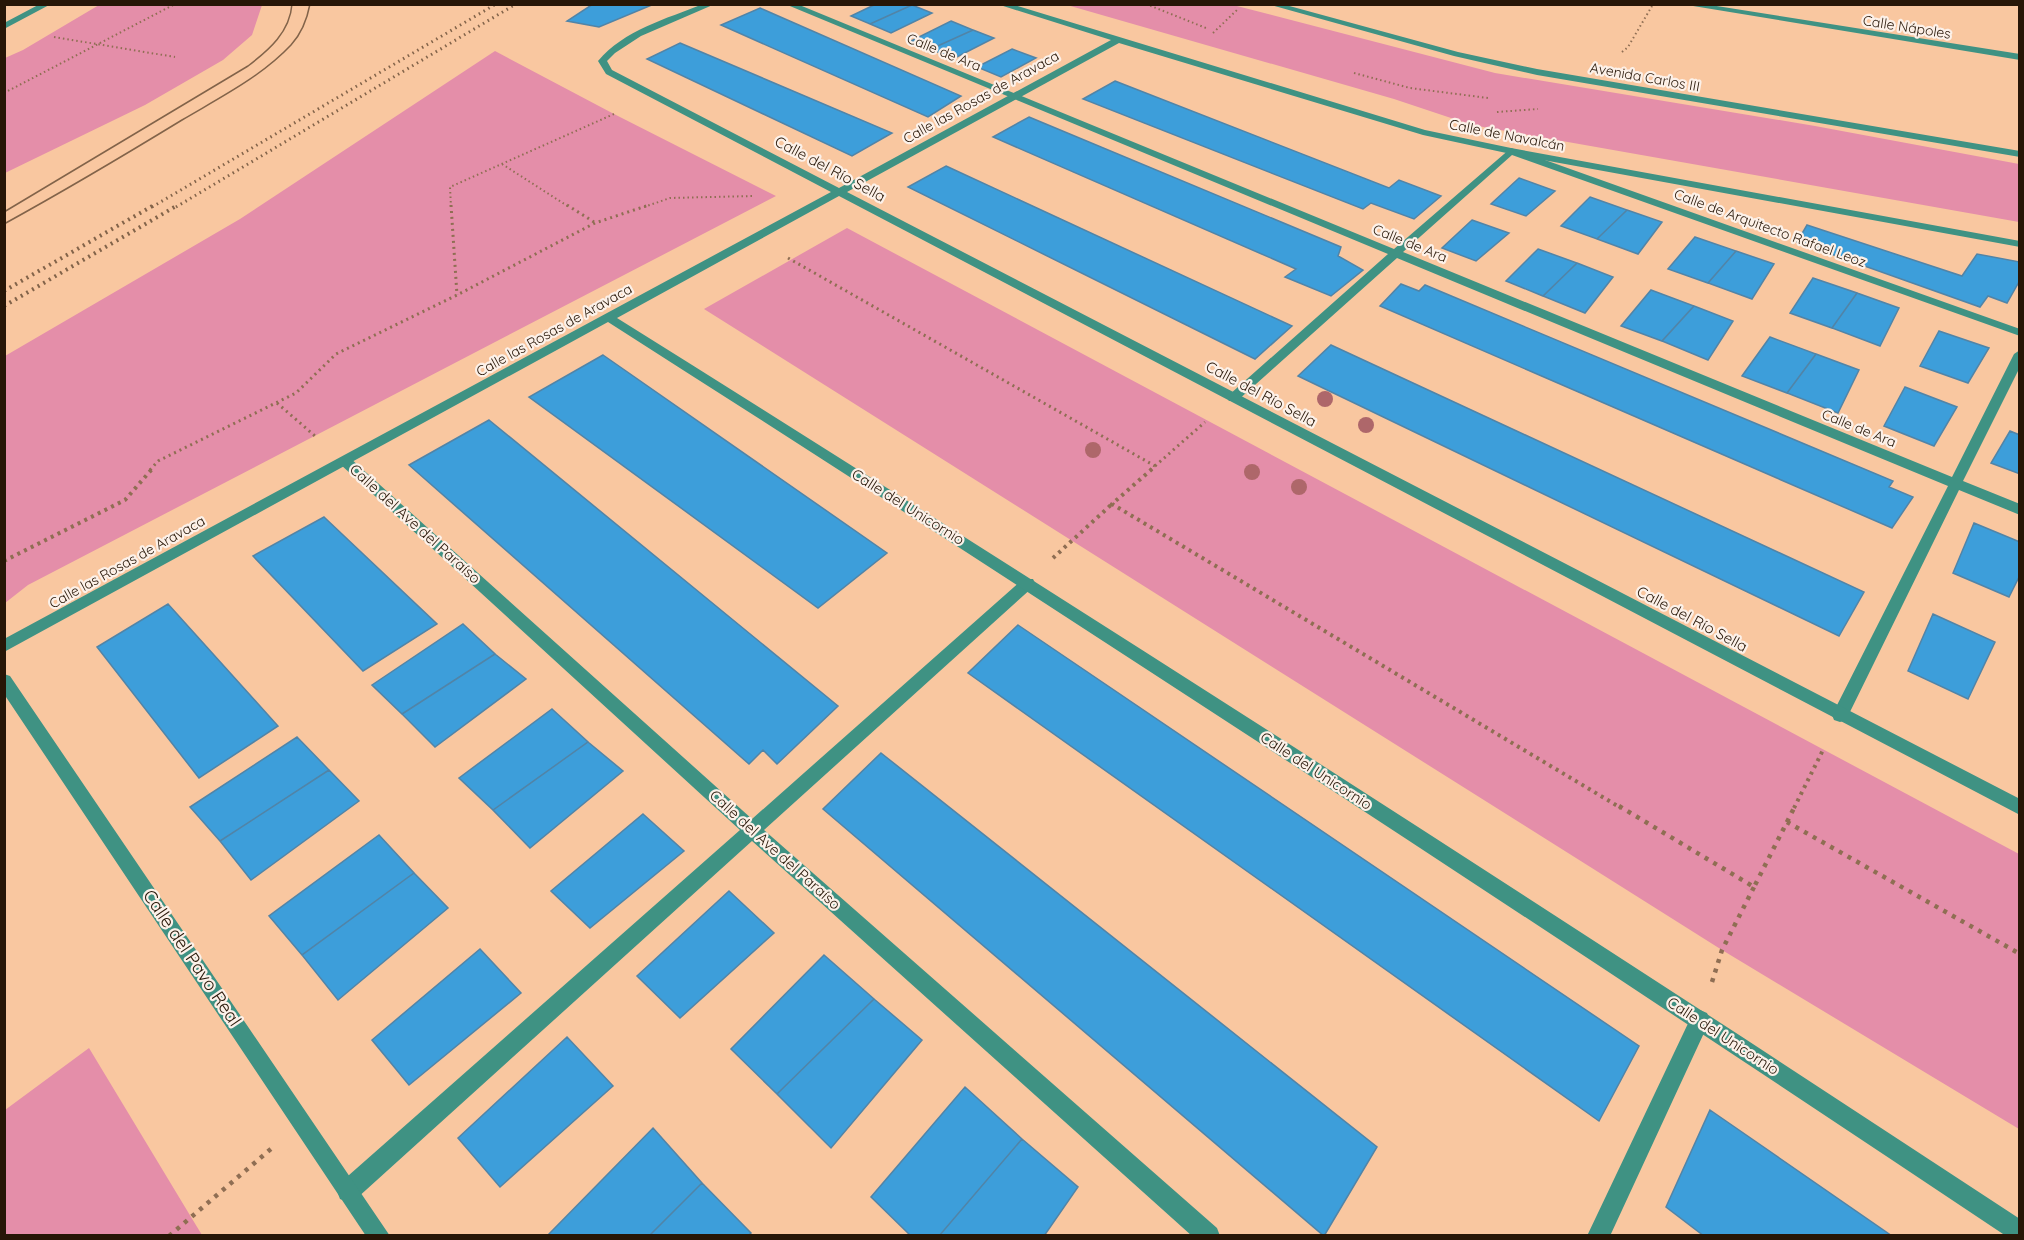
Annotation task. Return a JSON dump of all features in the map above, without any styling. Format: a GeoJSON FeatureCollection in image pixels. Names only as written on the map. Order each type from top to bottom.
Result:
{"type":"FeatureCollection","features":[{"type":"Feature","properties":{"kind":"street"},"geometry":{"type":"LineString","coordinates":[[4,27],[47,4]]}},
{"type":"Feature","properties":{"kind":"street","name":"Calle del Río Sella"},"geometry":{"type":"LineString","coordinates":[[711,4],[633,37],[612,48],[602,61],[609,72],[2019,808]]}},
{"type":"Feature","properties":{"kind":"street","name":"Calle de Ara"},"geometry":{"type":"LineString","coordinates":[[789,4],[2019,510]]}},
{"type":"Feature","properties":{"kind":"street","name":"Calle de Navalcán"},"geometry":{"type":"LineString","coordinates":[[1001,4],[1423,132],[1511,151],[2019,244]]}},
{"type":"Feature","properties":{"kind":"street","name":"Avenida Carlos III"},"geometry":{"type":"LineString","coordinates":[[1271,4],[1457,54],[1537,72],[2019,154]]}},
{"type":"Feature","properties":{"kind":"street","name":"Calle Nápoles"},"geometry":{"type":"LineString","coordinates":[[1684,4],[2019,57]]}},
{"type":"Feature","properties":{"kind":"street","name":"Calle las Rosas de Aravaca"},"geometry":{"type":"LineString","coordinates":[[4,646],[1118,40]]}},
{"type":"Feature","properties":{"kind":"street"},"geometry":{"type":"LineString","coordinates":[[1233,398],[1511,151]]}},
{"type":"Feature","properties":{"kind":"street","name":"Calle de Arquitecto Rafael Leoz"},"geometry":{"type":"LineString","coordinates":[[1511,151],[2019,333]]}},
{"type":"Feature","properties":{"kind":"street","name":"Calle del Unicornio"},"geometry":{"type":"LineString","coordinates":[[608,317],[1028,583],[1700,1020],[2019,1232]]}},
{"type":"Feature","properties":{"kind":"street"},"geometry":{"type":"LineString","coordinates":[[1840,715],[2019,354]]}},
{"type":"Feature","properties":{"kind":"street","name":"Calle del Ave del Paraíso"},"geometry":{"type":"LineString","coordinates":[[345,460],[752,830],[1209,1236]]}},
{"type":"Feature","properties":{"kind":"street"},"geometry":{"type":"LineString","coordinates":[[348,1191],[1028,583]]}},
{"type":"Feature","properties":{"kind":"street","name":"Calle del Pavo Real"},"geometry":{"type":"LineString","coordinates":[[4,680],[379,1236]]}},
{"type":"Feature","properties":{"kind":"street"},"geometry":{"type":"LineString","coordinates":[[1598,1236],[1700,1020]]}},
{"type":"Feature","properties":{"kind":"path"},"geometry":{"type":"LineString","coordinates":[[4,93],[103,44],[175,4]]}},
{"type":"Feature","properties":{"kind":"path"},"geometry":{"type":"LineString","coordinates":[[1215,32],[1243,4]]}},
{"type":"Feature","properties":{"kind":"path"},"geometry":{"type":"LineString","coordinates":[[1628,47],[1655,4]]}},
{"type":"Feature","properties":{"kind":"path"},"geometry":{"type":"LineString","coordinates":[[51,37],[175,57]]}},
{"type":"Feature","properties":{"kind":"path"},"geometry":{"type":"LineString","coordinates":[[457,295],[450,187],[656,96]]}},
{"type":"Feature","properties":{"kind":"path"},"geometry":{"type":"LineString","coordinates":[[1473,143],[1479,122],[1498,112],[1548,108]]}},
{"type":"Feature","properties":{"kind":"path"},"geometry":{"type":"LineString","coordinates":[[502,164],[595,223]]}},
{"type":"Feature","properties":{"kind":"path"},"geometry":{"type":"LineString","coordinates":[[4,561],[126,500],[158,461],[296,393],[336,354],[457,295],[595,223],[670,198],[765,196]]}},
{"type":"Feature","properties":{"kind":"path"},"geometry":{"type":"LineString","coordinates":[[753,238],[1155,466]]}},
{"type":"Feature","properties":{"kind":"path"},"geometry":{"type":"LineString","coordinates":[[1028,583],[1112,504],[1233,398]]}},
{"type":"Feature","properties":{"kind":"path"},"geometry":{"type":"LineString","coordinates":[[277,404],[345,460]]}},
{"type":"Feature","properties":{"kind":"path"},"geometry":{"type":"LineString","coordinates":[[1112,504],[1754,887]]}},
{"type":"Feature","properties":{"kind":"path"},"geometry":{"type":"LineString","coordinates":[[1700,1020],[1722,950],[1840,715]]}},
{"type":"Feature","properties":{"kind":"path"},"geometry":{"type":"LineString","coordinates":[[1787,822],[2019,954]]}},
{"type":"Feature","properties":{"kind":"path"},"geometry":{"type":"LineString","coordinates":[[169,1236],[302,1122]]}},
{"type":"Feature","properties":{"kind":"shaded area"},"geometry":{"type":"Polygon","coordinates":[[[99,5],[262,5],[252,35],[223,60],[145,105],[5,173],[5,58],[23,50],[99,5]]]}},
{"type":"Feature","properties":{"kind":"shaded area"},"geometry":{"type":"Polygon","coordinates":[[[1067,5],[1233,5],[1495,73],[1815,126],[2019,164],[2019,222],[1472,125],[1394,99],[1067,5]]]}},
{"type":"Feature","properties":{"kind":"shaded area"},"geometry":{"type":"Polygon","coordinates":[[[495,51],[776,196],[28,585],[5,603],[5,356],[240,219],[495,51]]]}},
{"type":"Feature","properties":{"kind":"shaded area"},"geometry":{"type":"Polygon","coordinates":[[[847,228],[2019,854],[2019,1129],[1722,950],[704,309],[847,228]]]}},
{"type":"Feature","properties":{"kind":"shaded area"},"geometry":{"type":"Polygon","coordinates":[[[89,1048],[202,1235],[5,1235],[5,1110],[89,1048]]]}},
{"type":"Feature","properties":{"kind":"building"},"geometry":{"type":"Polygon","coordinates":[[[593,4],[654,4],[599,27],[567,21],[593,4]]]}},
{"type":"Feature","properties":{"kind":"building"},"geometry":{"type":"Polygon","coordinates":[[[876,4],[912,5],[870,24],[851,16],[876,4]]]}},
{"type":"Feature","properties":{"kind":"building"},"geometry":{"type":"Polygon","coordinates":[[[912,5],[932,13],[891,33],[870,24],[912,5]]]}},
{"type":"Feature","properties":{"kind":"building"},"geometry":{"type":"Polygon","coordinates":[[[760,8],[961,96],[928,117],[721,25],[760,8]]]}},
{"type":"Feature","properties":{"kind":"building"},"geometry":{"type":"Polygon","coordinates":[[[951,21],[973,30],[931,49],[911,41],[951,21]]]}},
{"type":"Feature","properties":{"kind":"building"},"geometry":{"type":"Polygon","coordinates":[[[973,30],[994,38],[953,59],[931,49],[973,30]]]}},
{"type":"Feature","properties":{"kind":"building"},"geometry":{"type":"Polygon","coordinates":[[[680,43],[892,133],[852,156],[647,59],[680,43]]]}},
{"type":"Feature","properties":{"kind":"building"},"geometry":{"type":"Polygon","coordinates":[[[1012,49],[1036,58],[1001,77],[977,67],[1012,49]]]}},
{"type":"Feature","properties":{"kind":"building"},"geometry":{"type":"Polygon","coordinates":[[[1115,81],[1389,188],[1399,180],[1441,196],[1414,219],[1371,203],[1363,209],[1083,99],[1115,81]]]}},
{"type":"Feature","properties":{"kind":"building"},"geometry":{"type":"Polygon","coordinates":[[[1029,117],[1341,247],[1338,256],[1363,270],[1331,296],[1285,277],[1296,269],[993,137],[1029,117]]]}},
{"type":"Feature","properties":{"kind":"building"},"geometry":{"type":"Polygon","coordinates":[[[946,166],[1292,326],[1255,359],[908,187],[946,166]]]}},
{"type":"Feature","properties":{"kind":"building"},"geometry":{"type":"Polygon","coordinates":[[[1519,178],[1555,191],[1526,216],[1491,204],[1519,178]]]}},
{"type":"Feature","properties":{"kind":"building"},"geometry":{"type":"Polygon","coordinates":[[[1590,197],[1627,210],[1597,239],[1561,226],[1590,197]]]}},
{"type":"Feature","properties":{"kind":"building"},"geometry":{"type":"Polygon","coordinates":[[[1627,210],[1662,222],[1638,254],[1597,239],[1627,210]]]}},
{"type":"Feature","properties":{"kind":"building"},"geometry":{"type":"Polygon","coordinates":[[[1472,220],[1509,233],[1476,261],[1442,248],[1472,220]]]}},
{"type":"Feature","properties":{"kind":"building"},"geometry":{"type":"Polygon","coordinates":[[[1807,225],[1962,276],[1977,254],[2020,262],[2020,280],[2007,303],[1988,296],[1980,307],[1797,242],[1807,225]]]}},
{"type":"Feature","properties":{"kind":"building"},"geometry":{"type":"Polygon","coordinates":[[[1695,237],[1736,251],[1708,283],[1668,269],[1695,237]]]}},
{"type":"Feature","properties":{"kind":"building"},"geometry":{"type":"Polygon","coordinates":[[[1538,249],[1577,263],[1543,296],[1506,281],[1538,249]]]}},
{"type":"Feature","properties":{"kind":"building"},"geometry":{"type":"Polygon","coordinates":[[[1736,251],[1774,264],[1752,299],[1708,283],[1736,251]]]}},
{"type":"Feature","properties":{"kind":"building"},"geometry":{"type":"Polygon","coordinates":[[[1577,263],[1613,277],[1585,313],[1543,296],[1577,263]]]}},
{"type":"Feature","properties":{"kind":"building"},"geometry":{"type":"Polygon","coordinates":[[[1813,278],[1857,293],[1832,328],[1790,313],[1813,278]]]}},
{"type":"Feature","properties":{"kind":"building"},"geometry":{"type":"Polygon","coordinates":[[[1401,284],[1419,291],[1425,285],[1893,481],[1889,487],[1913,497],[1892,528],[1380,306],[1401,284]]]}},
{"type":"Feature","properties":{"kind":"building"},"geometry":{"type":"Polygon","coordinates":[[[1651,290],[1694,306],[1662,341],[1621,326],[1651,290]]]}},
{"type":"Feature","properties":{"kind":"building"},"geometry":{"type":"Polygon","coordinates":[[[1857,293],[1899,308],[1880,346],[1832,328],[1857,293]]]}},
{"type":"Feature","properties":{"kind":"building"},"geometry":{"type":"Polygon","coordinates":[[[1694,306],[1733,321],[1708,360],[1662,341],[1694,306]]]}},
{"type":"Feature","properties":{"kind":"building"},"geometry":{"type":"Polygon","coordinates":[[[1939,331],[1989,348],[1968,383],[1920,366],[1939,331]]]}},
{"type":"Feature","properties":{"kind":"building"},"geometry":{"type":"Polygon","coordinates":[[[1770,337],[1816,354],[1787,393],[1742,376],[1770,337]]]}},
{"type":"Feature","properties":{"kind":"building"},"geometry":{"type":"Polygon","coordinates":[[[1331,345],[1864,592],[1839,636],[1298,376],[1331,345]]]}},
{"type":"Feature","properties":{"kind":"building"},"geometry":{"type":"Polygon","coordinates":[[[1816,354],[1859,370],[1838,413],[1787,393],[1816,354]]]}},
{"type":"Feature","properties":{"kind":"building"},"geometry":{"type":"Polygon","coordinates":[[[603,355],[887,553],[818,608],[529,397],[603,355]]]}},
{"type":"Feature","properties":{"kind":"building"},"geometry":{"type":"Polygon","coordinates":[[[1905,387],[1957,407],[1934,446],[1884,426],[1905,387]]]}},
{"type":"Feature","properties":{"kind":"building"},"geometry":{"type":"Polygon","coordinates":[[[489,420],[838,706],[777,764],[763,750],[749,764],[409,465],[489,420]]]}},
{"type":"Feature","properties":{"kind":"building"},"geometry":{"type":"Polygon","coordinates":[[[2010,431],[2020,435],[2020,474],[1991,463],[2010,431]]]}},
{"type":"Feature","properties":{"kind":"building"},"geometry":{"type":"Polygon","coordinates":[[[324,517],[437,624],[363,671],[253,556],[324,517]]]}},
{"type":"Feature","properties":{"kind":"building"},"geometry":{"type":"Polygon","coordinates":[[[1974,523],[2020,542],[2020,575],[2009,597],[1953,573],[1974,523]]]}},
{"type":"Feature","properties":{"kind":"building"},"geometry":{"type":"Polygon","coordinates":[[[168,604],[278,726],[199,778],[97,647],[168,604]]]}},
{"type":"Feature","properties":{"kind":"building"},"geometry":{"type":"Polygon","coordinates":[[[1933,614],[1995,642],[1968,699],[1908,671],[1933,614]]]}},
{"type":"Feature","properties":{"kind":"building"},"geometry":{"type":"Polygon","coordinates":[[[463,624],[495,654],[402,714],[372,685],[463,624]]]}},
{"type":"Feature","properties":{"kind":"building"},"geometry":{"type":"Polygon","coordinates":[[[1018,625],[1639,1046],[1599,1121],[968,673],[1018,625]]]}},
{"type":"Feature","properties":{"kind":"building"},"geometry":{"type":"Polygon","coordinates":[[[495,654],[526,679],[435,747],[402,714],[495,654]]]}},
{"type":"Feature","properties":{"kind":"building"},"geometry":{"type":"Polygon","coordinates":[[[552,709],[588,742],[493,810],[459,778],[552,709]]]}},
{"type":"Feature","properties":{"kind":"building"},"geometry":{"type":"Polygon","coordinates":[[[297,737],[329,770],[220,841],[190,807],[297,737]]]}},
{"type":"Feature","properties":{"kind":"building"},"geometry":{"type":"Polygon","coordinates":[[[588,742],[623,771],[530,848],[493,810],[588,742]]]}},
{"type":"Feature","properties":{"kind":"building"},"geometry":{"type":"Polygon","coordinates":[[[881,753],[1377,1147],[1324,1236],[823,809],[881,753]]]}},
{"type":"Feature","properties":{"kind":"building"},"geometry":{"type":"Polygon","coordinates":[[[329,770],[359,801],[251,880],[220,841],[329,770]]]}},
{"type":"Feature","properties":{"kind":"building"},"geometry":{"type":"Polygon","coordinates":[[[643,814],[684,851],[590,928],[551,891],[643,814]]]}},
{"type":"Feature","properties":{"kind":"building"},"geometry":{"type":"Polygon","coordinates":[[[379,835],[414,873],[302,955],[269,916],[379,835]]]}},
{"type":"Feature","properties":{"kind":"building"},"geometry":{"type":"Polygon","coordinates":[[[414,873],[448,908],[338,1000],[302,955],[414,873]]]}},
{"type":"Feature","properties":{"kind":"building"},"geometry":{"type":"Polygon","coordinates":[[[729,891],[774,933],[680,1018],[637,976],[729,891]]]}},
{"type":"Feature","properties":{"kind":"building"},"geometry":{"type":"Polygon","coordinates":[[[480,949],[521,993],[409,1085],[372,1040],[480,949]]]}},
{"type":"Feature","properties":{"kind":"building"},"geometry":{"type":"Polygon","coordinates":[[[824,955],[874,999],[777,1094],[731,1049],[824,955]]]}},
{"type":"Feature","properties":{"kind":"building"},"geometry":{"type":"Polygon","coordinates":[[[874,999],[922,1040],[831,1148],[777,1094],[874,999]]]}},
{"type":"Feature","properties":{"kind":"building"},"geometry":{"type":"Polygon","coordinates":[[[567,1037],[613,1086],[500,1187],[458,1138],[567,1037]]]}},
{"type":"Feature","properties":{"kind":"building"},"geometry":{"type":"Polygon","coordinates":[[[965,1087],[1022,1139],[939,1236],[911,1236],[871,1197],[965,1087]]]}},
{"type":"Feature","properties":{"kind":"building"},"geometry":{"type":"Polygon","coordinates":[[[1710,1110],[1892,1236],[1704,1236],[1666,1207],[1710,1110]]]}},
{"type":"Feature","properties":{"kind":"building"},"geometry":{"type":"Polygon","coordinates":[[[653,1128],[702,1183],[649,1236],[547,1236],[653,1128]]]}},
{"type":"Feature","properties":{"kind":"building"},"geometry":{"type":"Polygon","coordinates":[[[1022,1139],[1078,1187],[1044,1236],[939,1236],[1022,1139]]]}},
{"type":"Feature","properties":{"kind":"building"},"geometry":{"type":"Polygon","coordinates":[[[702,1183],[751,1233],[748,1236],[649,1236],[702,1183]]]}},
{"type":"Feature","properties":{"kind":"tram line"},"geometry":{"type":"LineString","coordinates":[[4,212],[248,66],[271,47],[283,32],[292,4]]}},
{"type":"Feature","properties":{"kind":"tram line"},"geometry":{"type":"LineString","coordinates":[[4,224],[225,95],[267,67],[298,36],[304,26],[310,4]]}},
{"type":"Feature","properties":{"kind":"railway"},"geometry":{"type":"LineString","coordinates":[[152,207],[496,4]]}},
{"type":"Feature","properties":{"kind":"railway"},"geometry":{"type":"LineString","coordinates":[[176,207],[516,4]]}},
{"type":"Feature","properties":{"kind":"railway"},"geometry":{"type":"LineString","coordinates":[[4,291],[154,205]]}},
{"type":"Feature","properties":{"kind":"railway"},"geometry":{"type":"LineString","coordinates":[[4,306],[178,205]]}}]}
